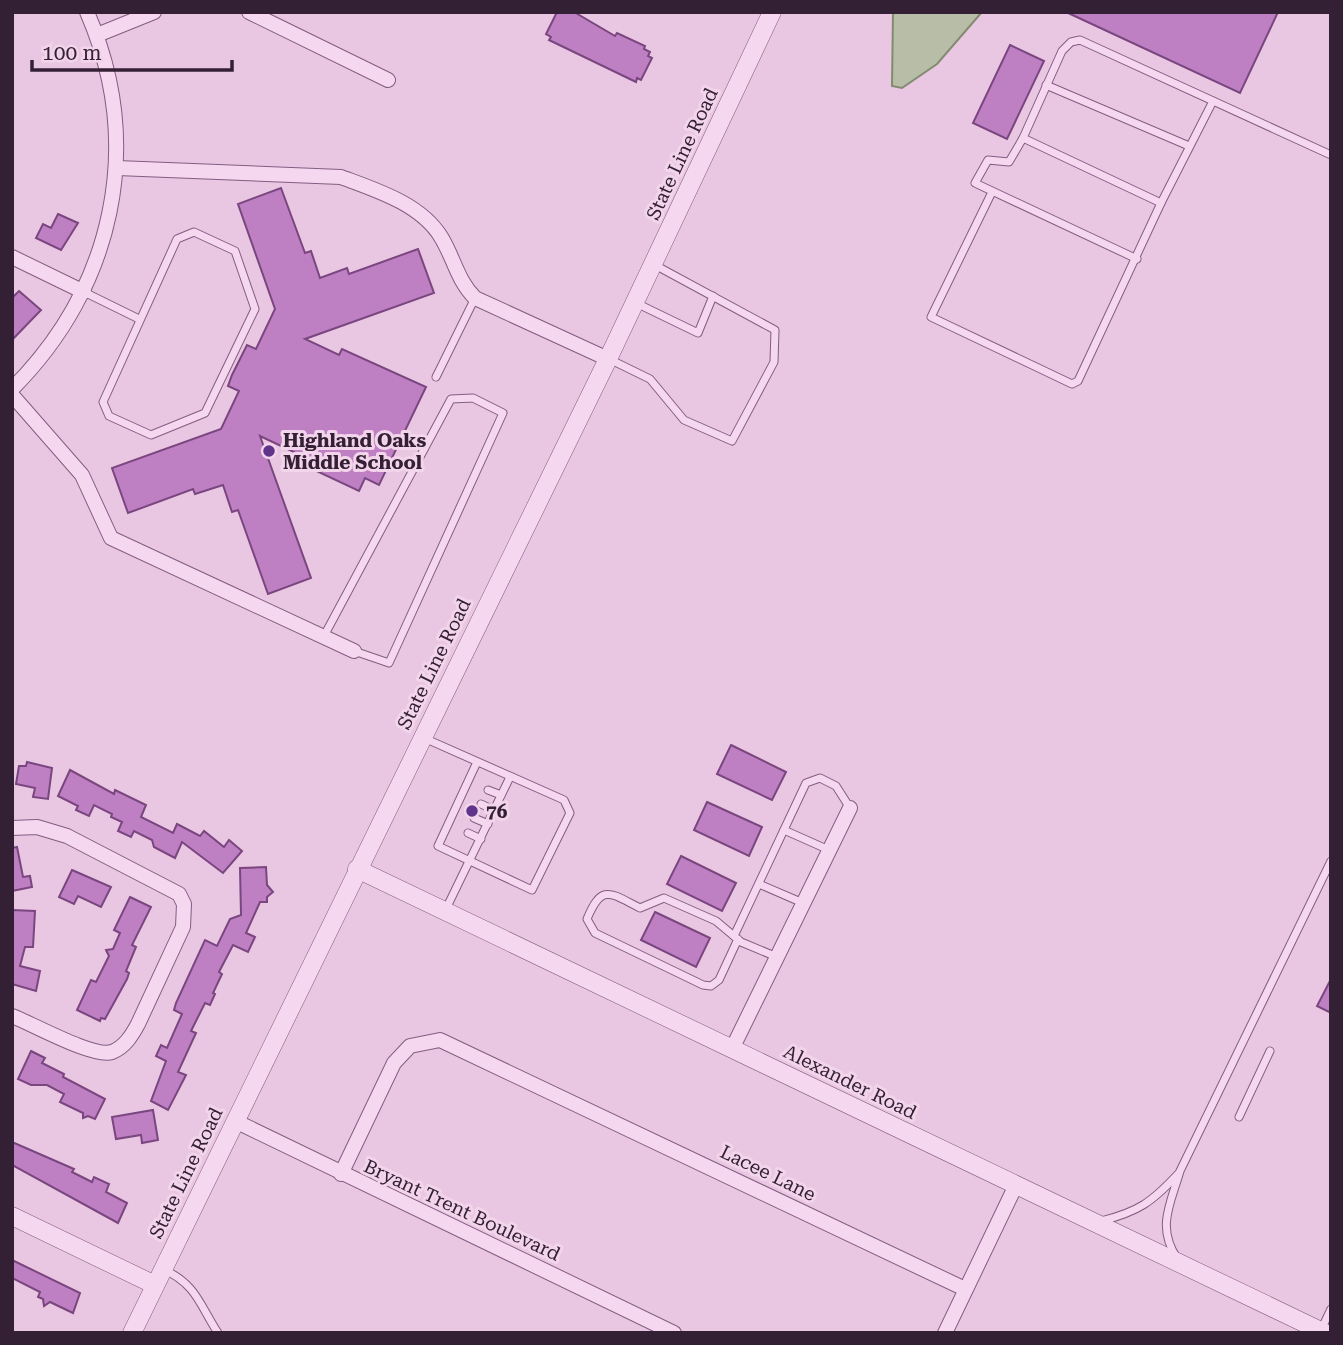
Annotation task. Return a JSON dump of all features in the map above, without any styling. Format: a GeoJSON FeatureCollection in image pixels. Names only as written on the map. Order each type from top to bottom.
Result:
{"type":"FeatureCollection","features":[{"type":"Feature","properties":{"kind":"street"},"geometry":{"type":"LineString","coordinates":[[12,389],[51,346],[84,292],[104,238],[117,168],[114,104],[97,35],[87,12]]}},
{"type":"Feature","properties":{"kind":"street"},"geometry":{"type":"LineString","coordinates":[[97,35],[154,12]]}},
{"type":"Feature","properties":{"kind":"street"},"geometry":{"type":"LineString","coordinates":[[249,12],[388,80]]}},
{"type":"Feature","properties":{"kind":"street","name":"State Line Road"},"geometry":{"type":"LineString","coordinates":[[132,1333],[608,359],[772,12]]}},
{"type":"Feature","properties":{"kind":"street"},"geometry":{"type":"LineString","coordinates":[[117,168],[341,177],[354,182],[422,213],[441,237],[462,285],[475,298],[608,359]]}},
{"type":"Feature","properties":{"kind":"street"},"geometry":{"type":"LineString","coordinates":[[12,257],[84,292]]}},
{"type":"Feature","properties":{"kind":"street"},"geometry":{"type":"LineString","coordinates":[[12,396],[82,475],[111,538],[354,651]]}},
{"type":"Feature","properties":{"kind":"street"},"geometry":{"type":"LineString","coordinates":[[732,1049],[850,808]]}},
{"type":"Feature","properties":{"kind":"street"},"geometry":{"type":"LineString","coordinates":[[12,828],[37,827],[67,836],[171,888],[184,904],[183,927],[138,1024],[124,1045],[111,1052],[98,1052],[12,1016]]}},
{"type":"Feature","properties":{"kind":"street","name":"Alexander Road"},"geometry":{"type":"LineString","coordinates":[[357,869],[1322,1332]]}},
{"type":"Feature","properties":{"kind":"street","name":"Lacee Lane"},"geometry":{"type":"LineString","coordinates":[[341,1174],[394,1063],[410,1046],[440,1040],[965,1289]]}},
{"type":"Feature","properties":{"kind":"street","name":"Bryant Trent Boulevard"},"geometry":{"type":"LineString","coordinates":[[235,1121],[674,1333]]}},
{"type":"Feature","properties":{"kind":"street"},"geometry":{"type":"LineString","coordinates":[[945,1333],[1016,1185]]}},
{"type":"Feature","properties":{"kind":"street"},"geometry":{"type":"LineString","coordinates":[[12,1216],[159,1277]]}},
{"type":"Feature","properties":{"kind":"lane"},"geometry":{"type":"LineString","coordinates":[[1137,259],[975,183],[988,160],[1009,162],[1023,138],[1062,51],[1071,42],[1080,40],[1331,155]]}},
{"type":"Feature","properties":{"kind":"lane"},"geometry":{"type":"LineString","coordinates":[[1046,85],[1189,146]]}},
{"type":"Feature","properties":{"kind":"lane"},"geometry":{"type":"LineString","coordinates":[[992,191],[931,317],[936,322],[1072,384],[1078,381],[1161,203],[1213,101]]}},
{"type":"Feature","properties":{"kind":"lane"},"geometry":{"type":"LineString","coordinates":[[1023,138],[1161,203]]}},
{"type":"Feature","properties":{"kind":"lane"},"geometry":{"type":"LineString","coordinates":[[194,232],[235,251],[255,309],[205,413],[151,435],[109,416],[103,402],[139,319],[177,239],[194,232]]}},
{"type":"Feature","properties":{"kind":"lane"},"geometry":{"type":"LineString","coordinates":[[608,359],[650,379],[684,421],[732,441],[774,362],[775,330],[653,264]]}},
{"type":"Feature","properties":{"kind":"lane"},"geometry":{"type":"LineString","coordinates":[[84,292],[139,319]]}},
{"type":"Feature","properties":{"kind":"lane"},"geometry":{"type":"LineString","coordinates":[[635,302],[698,333],[713,296]]}},
{"type":"Feature","properties":{"kind":"lane"},"geometry":{"type":"LineString","coordinates":[[436,377],[475,298]]}},
{"type":"Feature","properties":{"kind":"lane"},"geometry":{"type":"LineString","coordinates":[[324,637],[452,399],[473,398],[503,413],[389,663],[354,651]]}},
{"type":"Feature","properties":{"kind":"lane"},"geometry":{"type":"LineString","coordinates":[[421,737],[564,800],[570,813],[532,890],[438,846],[452,825],[477,762]]}},
{"type":"Feature","properties":{"kind":"lane"},"geometry":{"type":"LineString","coordinates":[[445,911],[510,777]]}},
{"type":"Feature","properties":{"kind":"lane"},"geometry":{"type":"LineString","coordinates":[[777,957],[736,938],[716,921],[664,898],[640,908],[609,893],[602,894],[593,902],[587,919],[595,933],[703,985],[711,986],[719,981],[736,938],[759,884],[806,783],[813,778],[820,778],[836,786],[850,808]]}},
{"type":"Feature","properties":{"kind":"lane"},"geometry":{"type":"LineString","coordinates":[[488,790],[501,795]]}},
{"type":"Feature","properties":{"kind":"lane"},"geometry":{"type":"LineString","coordinates":[[481,804],[494,810]]}},
{"type":"Feature","properties":{"kind":"lane"},"geometry":{"type":"LineString","coordinates":[[474,818],[488,824]]}},
{"type":"Feature","properties":{"kind":"lane"},"geometry":{"type":"LineString","coordinates":[[784,830],[829,850]]}},
{"type":"Feature","properties":{"kind":"lane"},"geometry":{"type":"LineString","coordinates":[[468,833],[481,839]]}},
{"type":"Feature","properties":{"kind":"lane"},"geometry":{"type":"LineString","coordinates":[[1182,1264],[1166,1241],[1166,1218],[1181,1171],[1331,861]]}},
{"type":"Feature","properties":{"kind":"lane"},"geometry":{"type":"LineString","coordinates":[[759,884],[803,903]]}},
{"type":"Feature","properties":{"kind":"lane"},"geometry":{"type":"LineString","coordinates":[[1238,1117],[1270,1051]]}},
{"type":"Feature","properties":{"kind":"lane"},"geometry":{"type":"LineString","coordinates":[[1094,1222],[1137,1210],[1154,1199],[1181,1171]]}},
{"type":"Feature","properties":{"kind":"lane"},"geometry":{"type":"LineString","coordinates":[[159,1277],[183,1279],[218,1333]]}},
{"type":"Feature","properties":{"kind":"lane"},"geometry":{"type":"LineString","coordinates":[[1322,1332],[1331,1309]]}},
{"type":"Feature","properties":{"kind":"shaded area"},"geometry":{"type":"Polygon","coordinates":[[[893,12],[982,12],[937,64],[902,88],[892,86],[893,12]]]}},
{"type":"Feature","properties":{"kind":"building"},"geometry":{"type":"Polygon","coordinates":[[[557,12],[574,12],[615,36],[617,33],[645,46],[644,49],[650,52],[648,56],[652,58],[641,80],[637,78],[636,82],[549,40],[551,37],[546,34],[557,12]]]}},
{"type":"Feature","properties":{"kind":"building"},"geometry":{"type":"Polygon","coordinates":[[[1066,12],[1278,12],[1240,93],[1066,12]]]}},
{"type":"Feature","properties":{"kind":"building"},"geometry":{"type":"Polygon","coordinates":[[[1010,45],[1044,61],[1007,139],[973,123],[1010,45]]]}},
{"type":"Feature","properties":{"kind":"building"},"geometry":{"type":"Polygon","coordinates":[[[281,188],[305,253],[311,251],[320,278],[347,268],[349,274],[418,249],[434,293],[305,339],[339,355],[342,349],[426,387],[379,485],[365,478],[359,491],[304,465],[302,469],[289,463],[294,452],[260,436],[311,578],[268,594],[238,510],[232,512],[223,485],[195,494],[193,489],[128,513],[112,468],[221,429],[239,391],[228,386],[232,375],[247,345],[256,349],[275,309],[238,204],[281,188]]]}},
{"type":"Feature","properties":{"kind":"building"},"geometry":{"type":"Polygon","coordinates":[[[58,214],[78,223],[61,250],[36,238],[43,224],[51,228],[58,214]]]}},
{"type":"Feature","properties":{"kind":"building"},"geometry":{"type":"Polygon","coordinates":[[[19,291],[41,310],[12,340],[12,298],[19,291]]]}},
{"type":"Feature","properties":{"kind":"building"},"geometry":{"type":"Polygon","coordinates":[[[731,745],[786,772],[772,800],[717,774],[731,745]]]}},
{"type":"Feature","properties":{"kind":"building"},"geometry":{"type":"Polygon","coordinates":[[[27,762],[52,768],[48,799],[33,797],[35,788],[16,784],[19,766],[26,766],[27,762]]]}},
{"type":"Feature","properties":{"kind":"building"},"geometry":{"type":"Polygon","coordinates":[[[70,770],[114,794],[115,790],[146,805],[141,817],[173,833],[177,824],[200,836],[204,831],[224,847],[229,840],[242,851],[223,873],[182,842],[175,858],[154,847],[152,840],[134,831],[131,837],[118,831],[122,822],[111,817],[112,814],[94,805],[89,816],[76,810],[78,806],[58,796],[70,770]]]}},
{"type":"Feature","properties":{"kind":"building"},"geometry":{"type":"Polygon","coordinates":[[[707,802],[762,827],[749,856],[694,830],[707,802]]]}},
{"type":"Feature","properties":{"kind":"building"},"geometry":{"type":"Polygon","coordinates":[[[17,847],[23,877],[30,876],[32,887],[12,891],[12,848],[17,847]]]}},
{"type":"Feature","properties":{"kind":"building"},"geometry":{"type":"Polygon","coordinates":[[[681,856],[736,883],[722,911],[667,884],[681,856]]]}},
{"type":"Feature","properties":{"kind":"building"},"geometry":{"type":"Polygon","coordinates":[[[266,867],[267,885],[273,892],[267,897],[267,902],[260,902],[246,933],[255,937],[248,952],[233,945],[219,972],[222,974],[210,1005],[205,1003],[191,1031],[196,1033],[178,1072],[186,1075],[168,1110],[151,1101],[166,1061],[156,1056],[161,1045],[167,1048],[182,1014],[174,1010],[176,1003],[205,940],[217,946],[230,919],[241,915],[240,868],[266,867]]]}},
{"type":"Feature","properties":{"kind":"building"},"geometry":{"type":"Polygon","coordinates":[[[72,870],[111,887],[101,907],[78,896],[74,904],[59,897],[72,870]]]}},
{"type":"Feature","properties":{"kind":"building"},"geometry":{"type":"Polygon","coordinates":[[[130,897],[151,907],[132,945],[136,947],[126,971],[129,973],[127,979],[105,1019],[101,1018],[100,1021],[77,1010],[91,980],[96,982],[109,956],[106,950],[113,949],[120,933],[114,930],[130,897]]]}},
{"type":"Feature","properties":{"kind":"building"},"geometry":{"type":"Polygon","coordinates":[[[12,910],[35,911],[33,947],[25,947],[20,966],[40,971],[36,991],[12,984],[12,910]]]}},
{"type":"Feature","properties":{"kind":"building"},"geometry":{"type":"Polygon","coordinates":[[[655,912],[710,938],[696,967],[641,940],[655,912]]]}},
{"type":"Feature","properties":{"kind":"building"},"geometry":{"type":"Polygon","coordinates":[[[1331,979],[1331,1013],[1317,1006],[1331,979]]]}},
{"type":"Feature","properties":{"kind":"building"},"geometry":{"type":"Polygon","coordinates":[[[31,1051],[45,1058],[42,1063],[64,1074],[63,1077],[105,1099],[95,1119],[88,1116],[83,1118],[83,1113],[60,1102],[64,1094],[47,1085],[31,1085],[18,1079],[31,1051]]]}},
{"type":"Feature","properties":{"kind":"building"},"geometry":{"type":"Polygon","coordinates":[[[153,1110],[158,1140],[142,1143],[141,1135],[116,1139],[112,1117],[153,1110]]]}},
{"type":"Feature","properties":{"kind":"building"},"geometry":{"type":"Polygon","coordinates":[[[12,1142],[74,1169],[72,1172],[92,1182],[94,1177],[109,1184],[106,1192],[127,1203],[118,1223],[12,1165],[12,1142]]]}},
{"type":"Feature","properties":{"kind":"building"},"geometry":{"type":"Polygon","coordinates":[[[12,1260],[80,1293],[73,1313],[50,1302],[44,1306],[43,1299],[38,1297],[40,1292],[12,1278],[12,1260]]]}},
{"type":"Feature","properties":{"kind":"place","name":"Highland Oaks Middle School"},"geometry":{"type":"Point","coordinates":[269,451]}},
{"type":"Feature","properties":{"kind":"place","name":"76"},"geometry":{"type":"Point","coordinates":[472,811]}}]}
